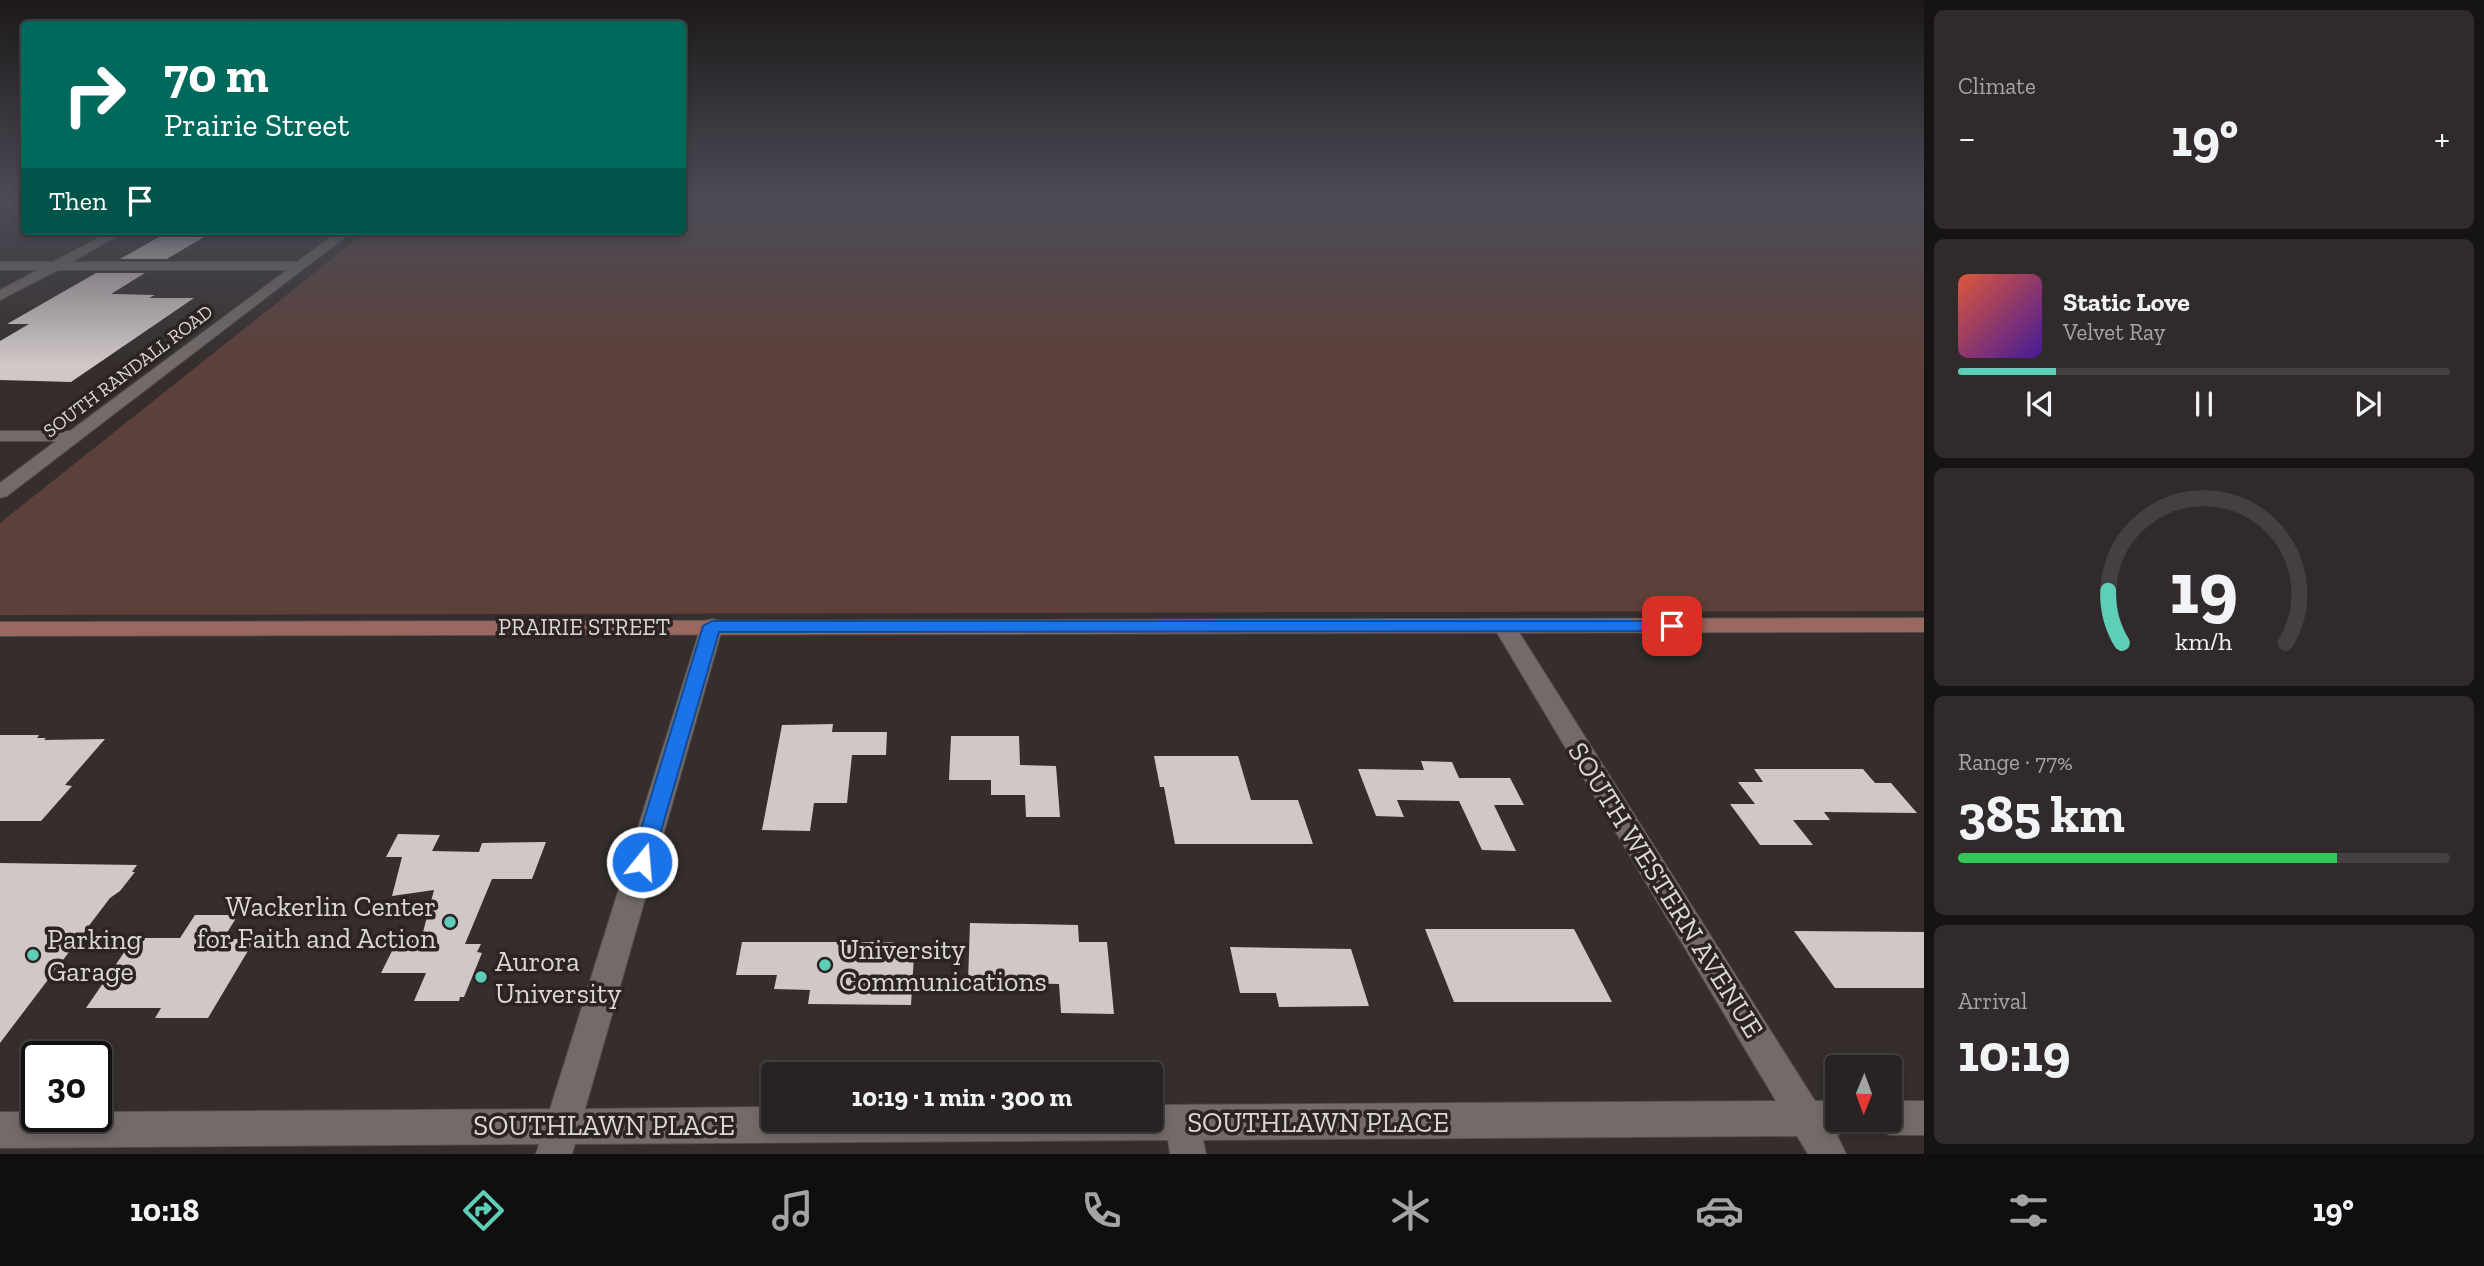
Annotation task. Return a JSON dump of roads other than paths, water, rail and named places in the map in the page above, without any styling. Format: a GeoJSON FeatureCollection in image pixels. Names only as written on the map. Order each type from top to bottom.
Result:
{"type":"FeatureCollection","features":[{"type":"Feature","properties":{"kind":"street"},"geometry":{"type":"LineString","coordinates":[[0,296],[75,256]]}},
{"type":"Feature","properties":{"kind":"street","name":"SOUTH RANDALL ROAD"},"geometry":{"type":"LineString","coordinates":[[0,492],[314,256]]}},
{"type":"Feature","properties":{"kind":"street"},"geometry":{"type":"LineString","coordinates":[[0,266],[300,266]]}},
{"type":"Feature","properties":{"kind":"street"},"geometry":{"type":"LineString","coordinates":[[0,436],[75,436]]}},
{"type":"Feature","properties":{"kind":"street","name":"PRAIRIE STREET"},"geometry":{"type":"LineString","coordinates":[[0,629],[1924,625]]}},
{"type":"Feature","properties":{"kind":"street"},"geometry":{"type":"LineString","coordinates":[[559,1139],[712,626]]}},
{"type":"Feature","properties":{"kind":"street","name":"SOUTH WESTERN AVENUE"},"geometry":{"type":"LineString","coordinates":[[1504,626],[1822,1118],[1828,1154]]}},
{"type":"Feature","properties":{"kind":"street","name":"SOUTHLAWN PLACE"},"geometry":{"type":"LineString","coordinates":[[0,1130],[559,1139],[1186,1138],[1822,1118]]}},
{"type":"Feature","properties":{"kind":"street"},"geometry":{"type":"LineString","coordinates":[[1902,1118],[1924,1118]]}},
{"type":"Feature","properties":{"kind":"place","name":"Wackerlin Center for Faith and Action"},"geometry":{"type":"Point","coordinates":[450,922]}},
{"type":"Feature","properties":{"kind":"place","name":"Parking Garage"},"geometry":{"type":"Point","coordinates":[33,955]}},
{"type":"Feature","properties":{"kind":"place","name":"University Communications"},"geometry":{"type":"Point","coordinates":[825,965]}},
{"type":"Feature","properties":{"kind":"place","name":"Aurora University"},"geometry":{"type":"Point","coordinates":[481,977]}}]}
